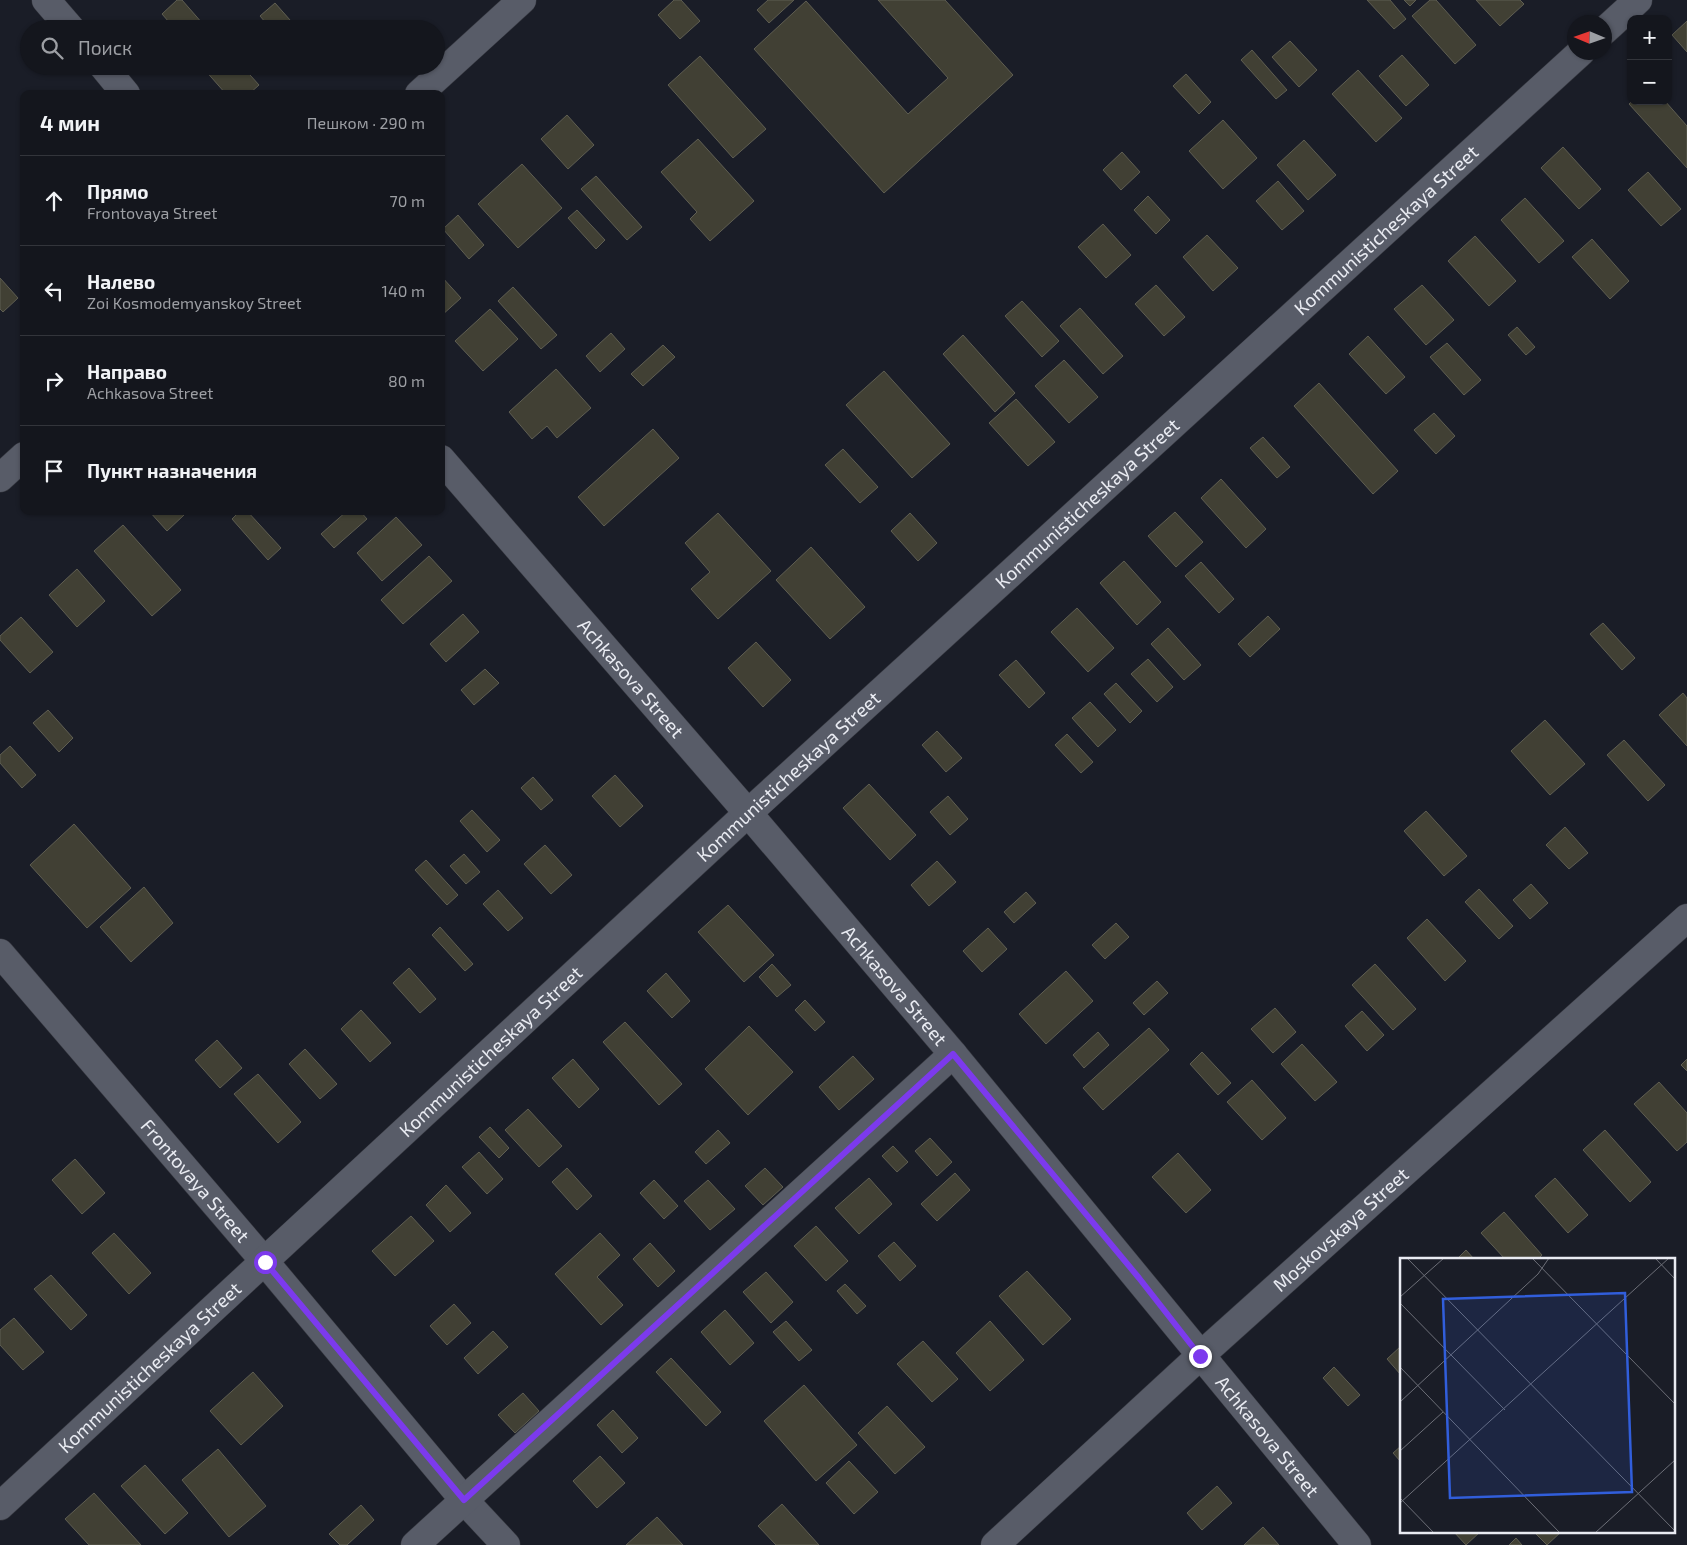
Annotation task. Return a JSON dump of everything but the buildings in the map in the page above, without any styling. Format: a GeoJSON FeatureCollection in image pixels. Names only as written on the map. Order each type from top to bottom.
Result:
{"type":"FeatureCollection","features":[{"type":"Feature","properties":{"kind":"street"},"geometry":{"type":"LineString","coordinates":[[46,0],[63,20]]}},
{"type":"Feature","properties":{"kind":"street"},"geometry":{"type":"LineString","coordinates":[[445,70],[522,0]]}},
{"type":"Feature","properties":{"kind":"street"},"geometry":{"type":"LineString","coordinates":[[1612,24],[1638,0]]}},
{"type":"Feature","properties":{"kind":"street","name":"Kommunisticheskaya Street"},"geometry":{"type":"LineString","coordinates":[[0,1506],[748,813],[1571,60]]}},
{"type":"Feature","properties":{"kind":"street"},"geometry":{"type":"LineString","coordinates":[[110,75],[123,90]]}},
{"type":"Feature","properties":{"kind":"street"},"geometry":{"type":"LineString","coordinates":[[423,90],[440,75]]}},
{"type":"Feature","properties":{"kind":"street"},"geometry":{"type":"LineString","coordinates":[[0,478],[20,460]]}},
{"type":"Feature","properties":{"kind":"street","name":"Achkasova Street"},"geometry":{"type":"LineString","coordinates":[[445,464],[748,813],[953,1054],[1357,1545]]}},
{"type":"Feature","properties":{"kind":"street","name":"Moskovskaya Street"},"geometry":{"type":"LineString","coordinates":[[995,1545],[1200,1356],[1687,918]]}},
{"type":"Feature","properties":{"kind":"street","name":"Frontovaya Street"},"geometry":{"type":"LineString","coordinates":[[0,953],[265,1262],[464,1500],[506,1545]]}},
{"type":"Feature","properties":{"kind":"street"},"geometry":{"type":"LineString","coordinates":[[415,1545],[953,1054]]}},
{"type":"Feature","properties":{"kind":"route"},"geometry":{"type":"LineString","coordinates":[[265,1262],[464,1500],[953,1054],[1139,1278],[1200,1356]]}}]}
